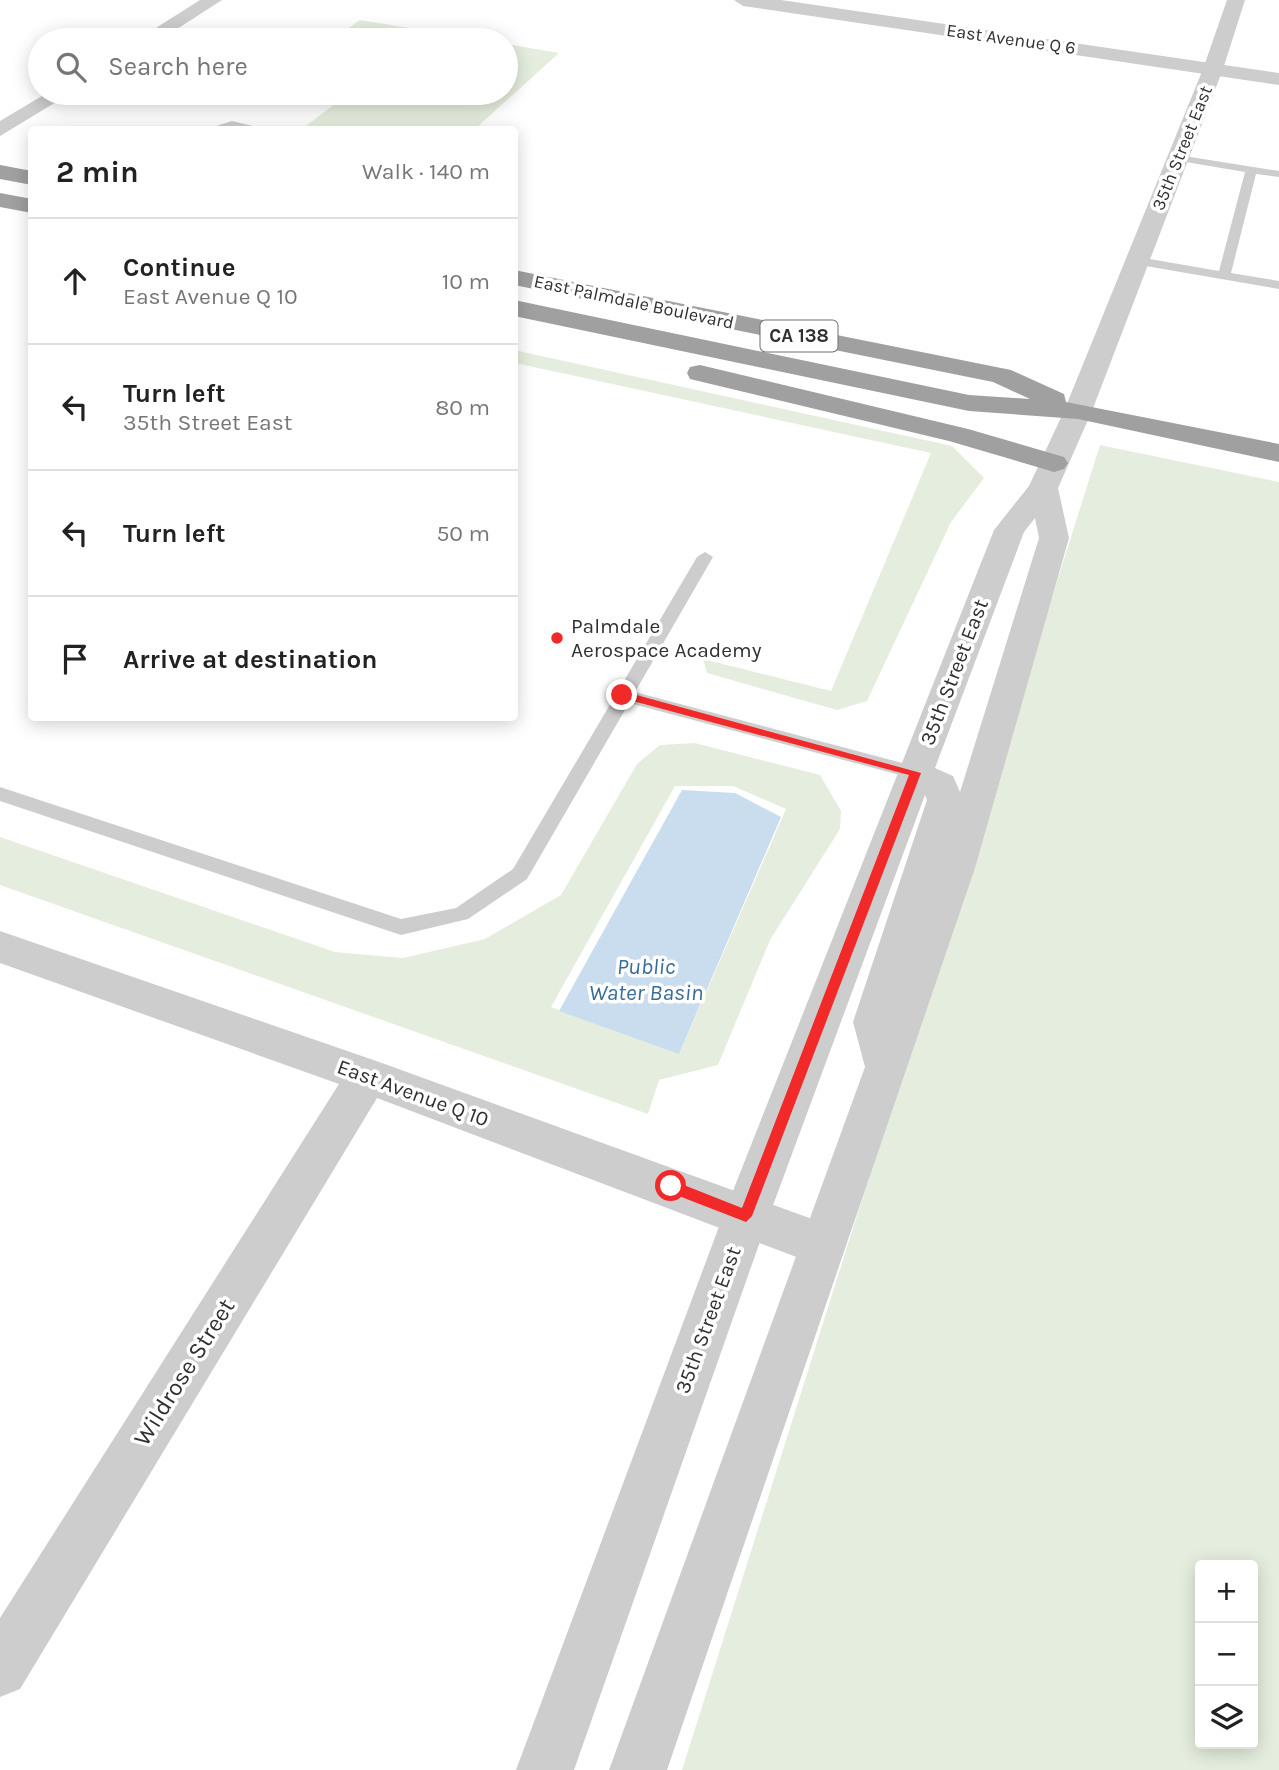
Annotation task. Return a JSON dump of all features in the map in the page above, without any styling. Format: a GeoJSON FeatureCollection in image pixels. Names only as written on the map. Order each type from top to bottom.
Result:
{"type":"FeatureCollection","features":[{"type":"Feature","properties":{"kind":"highway"},"geometry":{"type":"LineString","coordinates":[[0,172],[28,177]]}},
{"type":"Feature","properties":{"kind":"highway"},"geometry":{"type":"LineString","coordinates":[[0,200],[28,205]]}},
{"type":"Feature","properties":{"kind":"highway","name":"East Palmdale Boulevard"},"geometry":{"type":"LineString","coordinates":[[518,278],[1000,376],[1078,411]]}},
{"type":"Feature","properties":{"kind":"highway","name":"East Palmdale Boulevard"},"geometry":{"type":"LineString","coordinates":[[518,309],[969,404],[1078,411],[1279,453]]}},
{"type":"Feature","properties":{"kind":"highway"},"geometry":{"type":"LineString","coordinates":[[518,329],[958,435],[1049,475]]}},
{"type":"Feature","properties":{"kind":"street"},"geometry":{"type":"LineString","coordinates":[[167,28],[213,0]]}},
{"type":"Feature","properties":{"kind":"street","name":"East Avenue Q 6"},"geometry":{"type":"LineString","coordinates":[[743,0],[1279,79]]}},
{"type":"Feature","properties":{"kind":"street"},"geometry":{"type":"LineString","coordinates":[[864,17],[878,0]]}},
{"type":"Feature","properties":{"kind":"street","name":"35th Street East"},"geometry":{"type":"LineString","coordinates":[[545,1770],[746,1216],[1009,530],[1049,475],[1078,411],[1213,69],[1236,0]]}},
{"type":"Feature","properties":{"kind":"street"},"geometry":{"type":"LineString","coordinates":[[0,130],[41,105]]}},
{"type":"Feature","properties":{"kind":"street"},"geometry":{"type":"LineString","coordinates":[[638,1770],[956,868],[1054,538],[1049,475]]}},
{"type":"Feature","properties":{"kind":"street"},"geometry":{"type":"LineString","coordinates":[[885,1070],[874,1022],[945,800],[940,785],[915,773]]}},
{"type":"Feature","properties":{"kind":"street","name":"East Avenue Q 10"},"geometry":{"type":"LineString","coordinates":[[0,947],[367,1076],[823,1245]]}},
{"type":"Feature","properties":{"kind":"street","name":"Wildrose Street"},"geometry":{"type":"LineString","coordinates":[[0,1669],[367,1076]]}},
{"type":"Feature","properties":{"kind":"lane"},"geometry":{"type":"LineString","coordinates":[[224,126],[243,126]]}},
{"type":"Feature","properties":{"kind":"lane"},"geometry":{"type":"LineString","coordinates":[[1178,158],[1279,174]]}},
{"type":"Feature","properties":{"kind":"lane"},"geometry":{"type":"LineString","coordinates":[[1224,276],[1251,170]]}},
{"type":"Feature","properties":{"kind":"lane"},"geometry":{"type":"LineString","coordinates":[[1138,261],[1279,285]]}},
{"type":"Feature","properties":{"kind":"lane"},"geometry":{"type":"LineString","coordinates":[[0,794],[401,927],[461,915],[520,874],[622,695],[705,557]]}},
{"type":"Feature","properties":{"kind":"lane"},"geometry":{"type":"LineString","coordinates":[[622,695],[915,773]]}},
{"type":"Feature","properties":{"kind":"green space"},"geometry":{"type":"Polygon","coordinates":[[[360,20],[409,28],[349,28],[360,20]]]}},
{"type":"Feature","properties":{"kind":"green space"},"geometry":{"type":"Polygon","coordinates":[[[518,46],[559,53],[518,90],[518,46]]]}},
{"type":"Feature","properties":{"kind":"green space"},"geometry":{"type":"Polygon","coordinates":[[[333,105],[502,105],[478,126],[306,126],[333,105]]]}},
{"type":"Feature","properties":{"kind":"green space"},"geometry":{"type":"Polygon","coordinates":[[[518,351],[952,446],[984,478],[951,522],[867,701],[837,710],[707,673],[703,659],[831,691],[931,453],[518,364],[518,351]]]}},
{"type":"Feature","properties":{"kind":"green space"},"geometry":{"type":"Polygon","coordinates":[[[1100,445],[1279,482],[1279,1770],[682,1770],[1100,445]]]}},
{"type":"Feature","properties":{"kind":"green space"},"geometry":{"type":"Polygon","coordinates":[[[695,743],[820,775],[841,811],[840,829],[770,940],[718,1065],[659,1080],[648,1114],[0,885],[0,837],[335,952],[403,958],[485,939],[561,895],[637,764],[660,745],[695,743]],[[675,786],[551,1007],[680,1052],[786,809],[733,786],[675,786]]]}},
{"type":"Feature","properties":{"kind":"water","name":"Public Water Basin"},"geometry":{"type":"Polygon","coordinates":[[[682,790],[735,793],[781,817],[679,1054],[559,1011],[682,790]]]}},
{"type":"Feature","properties":{"kind":"place","name":"Palmdale Aerospace Academy"},"geometry":{"type":"Point","coordinates":[557,638]}},
{"type":"Feature","properties":{"kind":"route"},"geometry":{"type":"LineString","coordinates":[[622,695],[915,773],[746,1216],[671,1186]]}}]}
